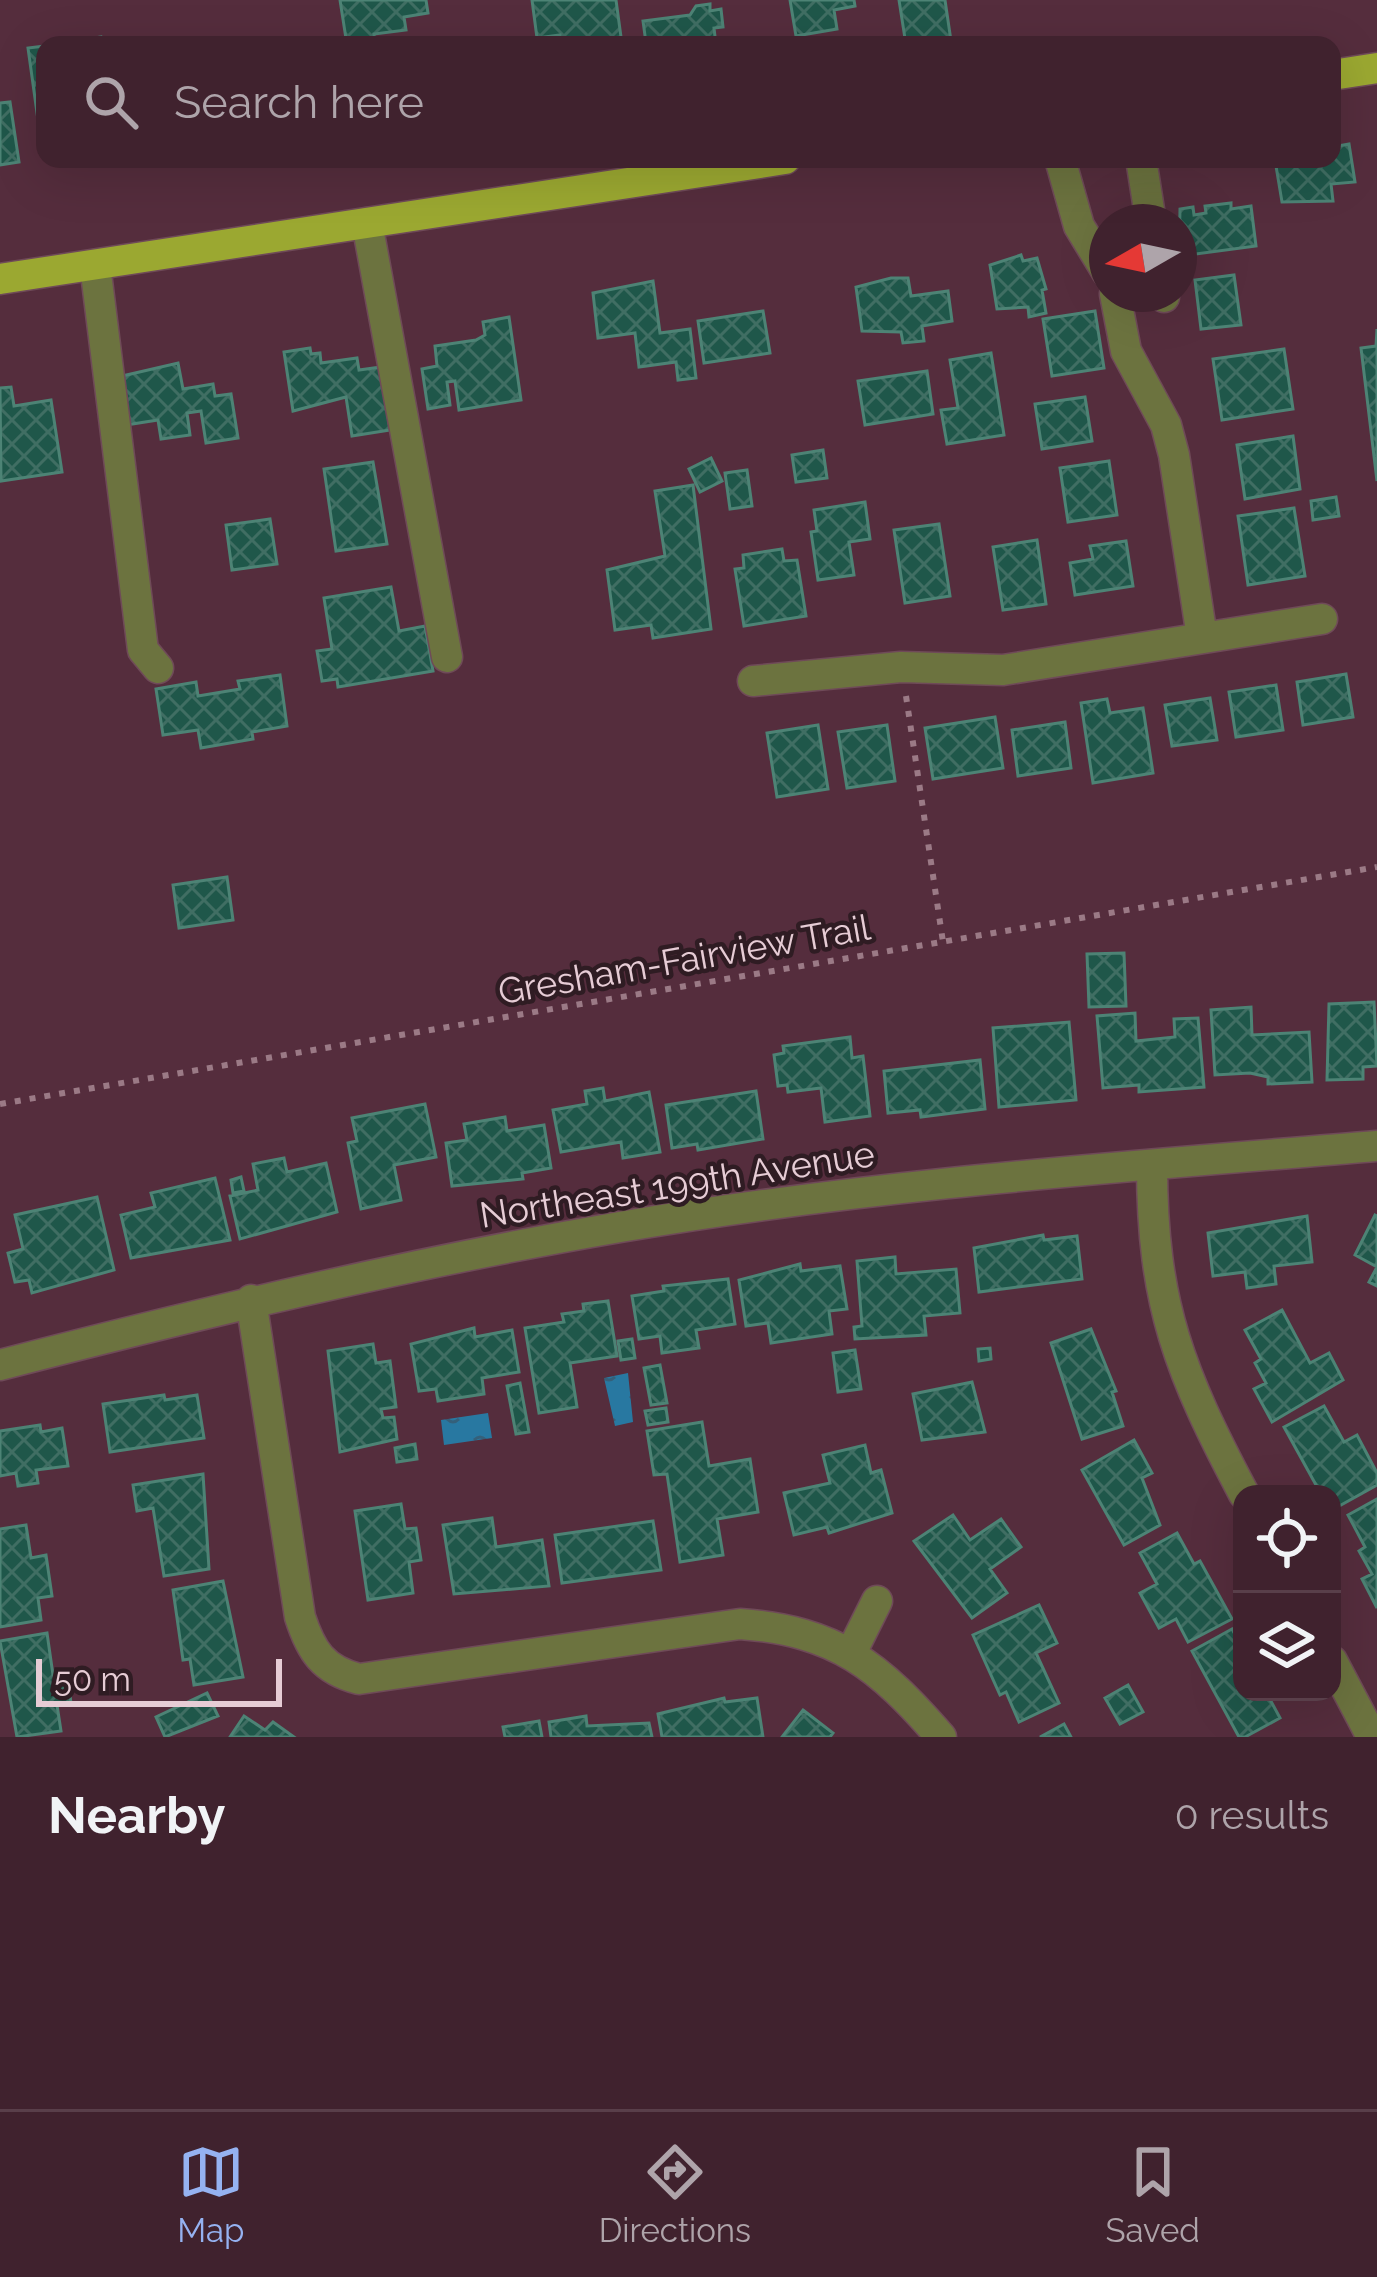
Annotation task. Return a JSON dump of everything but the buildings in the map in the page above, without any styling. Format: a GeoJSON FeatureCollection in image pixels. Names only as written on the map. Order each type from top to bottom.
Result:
{"type":"FeatureCollection","features":[{"type":"Feature","properties":{"kind":"main road"},"geometry":{"type":"LineString","coordinates":[[1341,74],[1377,68]]}},
{"type":"Feature","properties":{"kind":"main road"},"geometry":{"type":"LineString","coordinates":[[0,280],[726,168]]}},
{"type":"Feature","properties":{"kind":"street"},"geometry":{"type":"LineString","coordinates":[[1062,168],[1078,226],[1089,243]]}},
{"type":"Feature","properties":{"kind":"street"},"geometry":{"type":"LineString","coordinates":[[1142,168],[1148,204]]}},
{"type":"Feature","properties":{"kind":"street"},"geometry":{"type":"LineString","coordinates":[[368,223],[447,657]]}},
{"type":"Feature","properties":{"kind":"street"},"geometry":{"type":"LineString","coordinates":[[95,265],[143,650],[158,668]]}},
{"type":"Feature","properties":{"kind":"street"},"geometry":{"type":"LineString","coordinates":[[1118,312],[1126,352],[1166,425],[1174,455],[1202,637]]}},
{"type":"Feature","properties":{"kind":"street"},"geometry":{"type":"LineString","coordinates":[[753,680],[901,667],[1003,670],[1322,619]]}},
{"type":"Feature","properties":{"kind":"street","name":"Northeast 199th Avenue"},"geometry":{"type":"LineString","coordinates":[[0,1365],[251,1300],[621,1227],[980,1178],[1377,1146]]}},
{"type":"Feature","properties":{"kind":"street"},"geometry":{"type":"LineString","coordinates":[[1153,1165],[1152,1232],[1165,1317],[1194,1398],[1239,1485]]}},
{"type":"Feature","properties":{"kind":"street"},"geometry":{"type":"LineString","coordinates":[[251,1300],[300,1617],[310,1646],[340,1674],[359,1679],[740,1624],[781,1627],[853,1651],[902,1693],[941,1737]]}},
{"type":"Feature","properties":{"kind":"street"},"geometry":{"type":"LineString","coordinates":[[853,1651],[878,1601]]}},
{"type":"Feature","properties":{"kind":"street"},"geometry":{"type":"LineString","coordinates":[[1341,1678],[1372,1737]]}},
{"type":"Feature","properties":{"kind":"path"},"geometry":{"type":"LineString","coordinates":[[901,667],[943,942]]}},
{"type":"Feature","properties":{"kind":"path","name":"Gresham-Fairview Trail"},"geometry":{"type":"LineString","coordinates":[[0,1104],[1377,867]]}},
{"type":"Feature","properties":{"kind":"water"},"geometry":{"type":"Polygon","coordinates":[[[628,1373],[633,1422],[615,1426],[604,1378],[628,1373]]]}},
{"type":"Feature","properties":{"kind":"water"},"geometry":{"type":"Polygon","coordinates":[[[488,1413],[492,1438],[444,1445],[441,1420],[488,1413]]]}}]}
